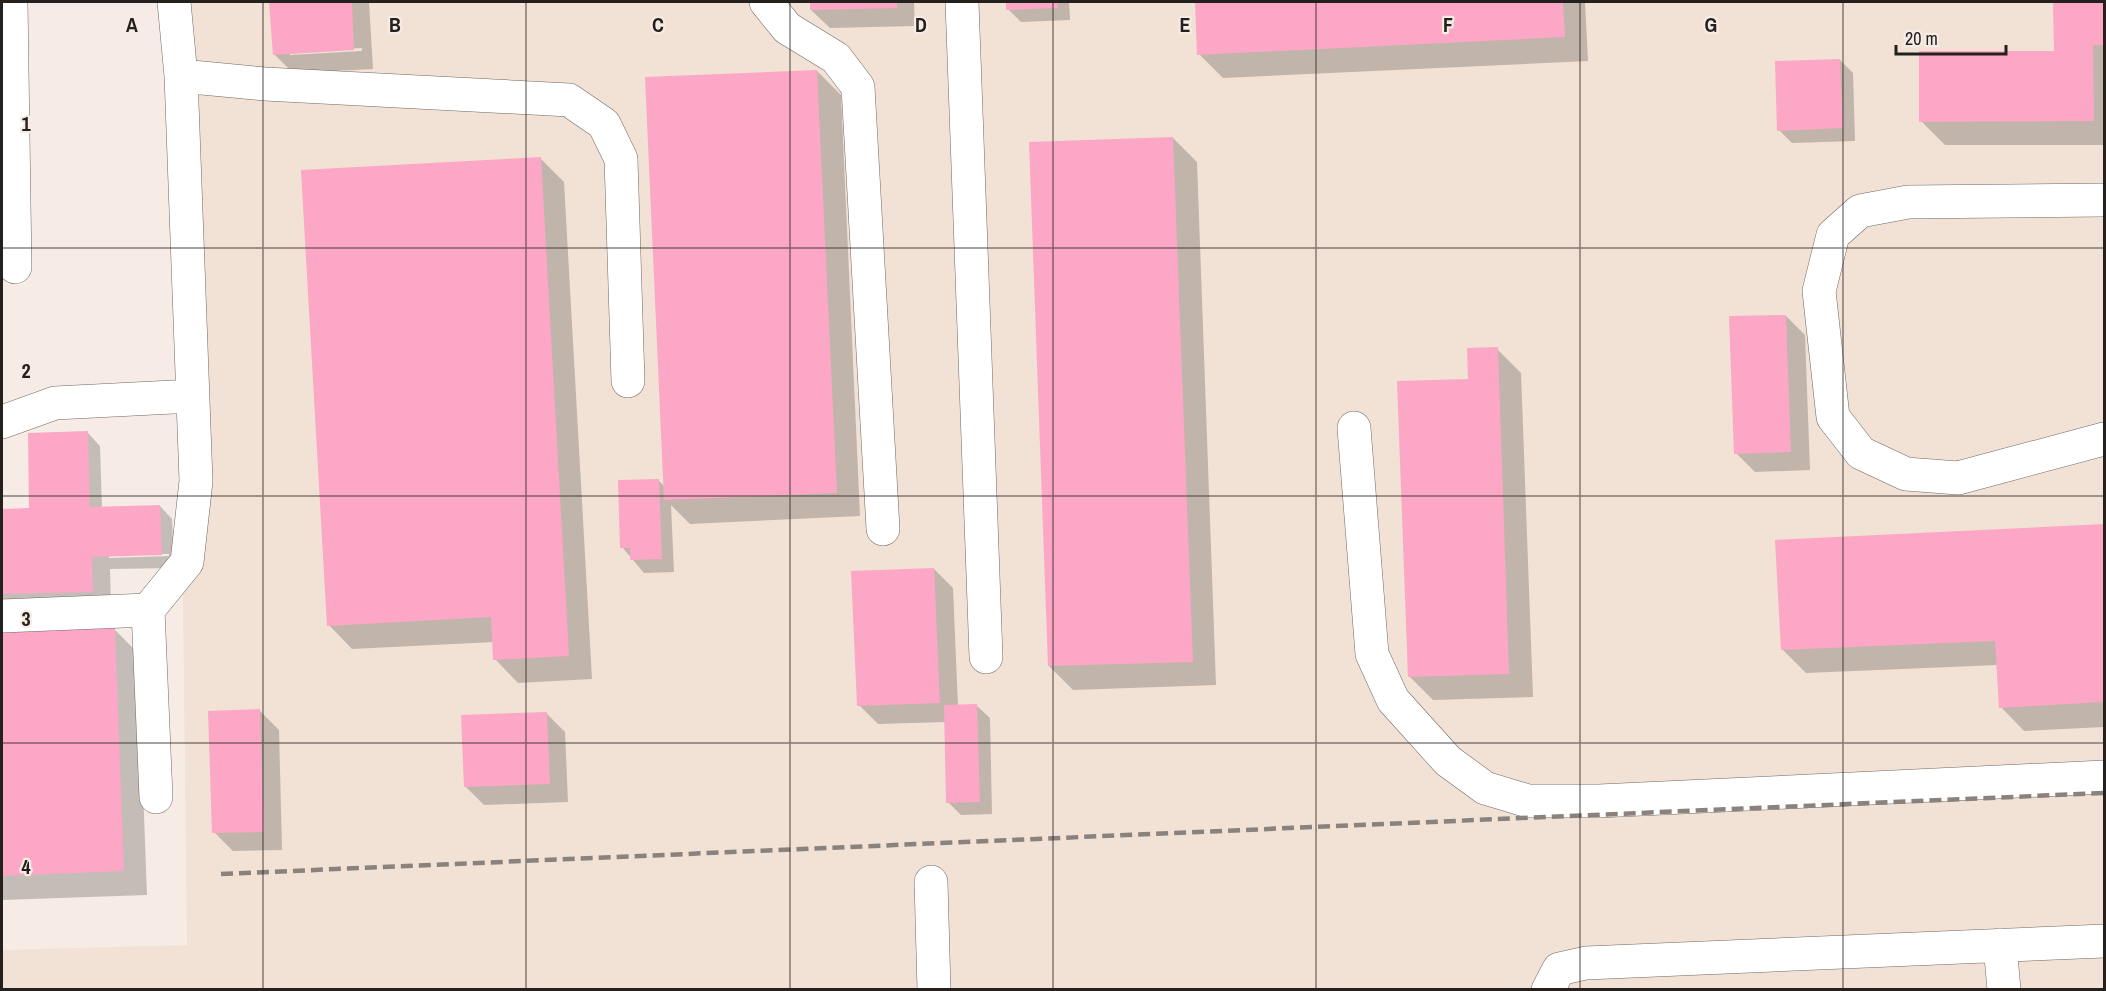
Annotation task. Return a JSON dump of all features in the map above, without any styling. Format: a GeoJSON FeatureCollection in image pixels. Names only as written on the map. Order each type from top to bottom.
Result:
{"type":"FeatureCollection","features":[{"type":"Feature","properties":{"kind":"lane"},"geometry":{"type":"LineString","coordinates":[[11,2],[15,267]]}},
{"type":"Feature","properties":{"kind":"lane"},"geometry":{"type":"LineString","coordinates":[[156,797],[148,610],[187,562],[196,481],[181,76],[174,2]]}},
{"type":"Feature","properties":{"kind":"lane"},"geometry":{"type":"LineString","coordinates":[[766,2],[787,28],[836,58],[858,87],[883,529]]}},
{"type":"Feature","properties":{"kind":"lane"},"geometry":{"type":"LineString","coordinates":[[962,2],[986,657]]}},
{"type":"Feature","properties":{"kind":"lane"},"geometry":{"type":"LineString","coordinates":[[181,76],[265,84],[569,100],[604,124],[621,159],[628,381]]}},
{"type":"Feature","properties":{"kind":"lane"},"geometry":{"type":"LineString","coordinates":[[2104,200],[1908,202],[1860,211],[1833,235],[1819,291],[1833,417],[1862,453],[1906,474],[1958,478],[2104,439]]}},
{"type":"Feature","properties":{"kind":"lane"},"geometry":{"type":"LineString","coordinates":[[2,422],[55,403],[193,396]]}},
{"type":"Feature","properties":{"kind":"lane"},"geometry":{"type":"LineString","coordinates":[[1354,428],[1372,654],[1393,700],[1448,761],[1485,788],[1528,801],[1599,801],[2104,777]]}},
{"type":"Feature","properties":{"kind":"lane"},"geometry":{"type":"LineString","coordinates":[[2,616],[148,610]]}},
{"type":"Feature","properties":{"kind":"lane"},"geometry":{"type":"LineString","coordinates":[[931,882],[934,990]]}},
{"type":"Feature","properties":{"kind":"lane"},"geometry":{"type":"LineString","coordinates":[[1548,990],[1559,969],[1586,963],[2104,941]]}},
{"type":"Feature","properties":{"kind":"lane"},"geometry":{"type":"LineString","coordinates":[[2000,945],[2004,990]]}},
{"type":"Feature","properties":{"kind":"shaded area"},"geometry":{"type":"Polygon","coordinates":[[[176,2],[2104,2],[2104,989],[2,990],[2,950],[187,945],[176,2]]]}},
{"type":"Feature","properties":{"kind":"building"},"geometry":{"type":"Polygon","coordinates":[[[269,2],[352,2],[354,50],[273,55],[269,2]]]}},
{"type":"Feature","properties":{"kind":"building"},"geometry":{"type":"Polygon","coordinates":[[[810,2],[897,2],[897,8],[810,10],[810,2]]]}},
{"type":"Feature","properties":{"kind":"building"},"geometry":{"type":"Polygon","coordinates":[[[1006,2],[1057,2],[1058,8],[1006,10],[1006,2]]]}},
{"type":"Feature","properties":{"kind":"building"},"geometry":{"type":"Polygon","coordinates":[[[1195,2],[1563,2],[1565,37],[1197,55],[1195,2]]]}},
{"type":"Feature","properties":{"kind":"building"},"geometry":{"type":"Polygon","coordinates":[[[2053,2],[2104,2],[2104,45],[2093,45],[2094,121],[1919,122],[1919,51],[2054,51],[2053,2]]]}},
{"type":"Feature","properties":{"kind":"building"},"geometry":{"type":"Polygon","coordinates":[[[1840,59],[1843,128],[1777,131],[1775,61],[1840,59]]]}},
{"type":"Feature","properties":{"kind":"building"},"geometry":{"type":"Polygon","coordinates":[[[817,70],[837,493],[664,500],[645,77],[817,70]]]}},
{"type":"Feature","properties":{"kind":"building"},"geometry":{"type":"Polygon","coordinates":[[[1173,137],[1193,662],[1048,666],[1029,142],[1173,137]]]}},
{"type":"Feature","properties":{"kind":"building"},"geometry":{"type":"Polygon","coordinates":[[[541,157],[569,656],[493,660],[491,617],[327,626],[301,170],[541,157]]]}},
{"type":"Feature","properties":{"kind":"building"},"geometry":{"type":"Polygon","coordinates":[[[1786,315],[1791,452],[1734,454],[1729,316],[1786,315]]]}},
{"type":"Feature","properties":{"kind":"building"},"geometry":{"type":"Polygon","coordinates":[[[1498,347],[1509,674],[1408,677],[1397,381],[1468,379],[1467,348],[1498,347]]]}},
{"type":"Feature","properties":{"kind":"building"},"geometry":{"type":"Polygon","coordinates":[[[88,431],[90,507],[160,505],[162,555],[92,557],[93,592],[2,594],[2,509],[29,508],[28,433],[88,431]]]}},
{"type":"Feature","properties":{"kind":"building"},"geometry":{"type":"Polygon","coordinates":[[[659,479],[662,559],[630,560],[630,548],[620,548],[618,480],[659,479]]]}},
{"type":"Feature","properties":{"kind":"building"},"geometry":{"type":"Polygon","coordinates":[[[2104,524],[2104,702],[1999,708],[1995,641],[1781,650],[1775,540],[2104,524]]]}},
{"type":"Feature","properties":{"kind":"building"},"geometry":{"type":"Polygon","coordinates":[[[934,568],[940,703],[857,706],[851,571],[934,568]]]}},
{"type":"Feature","properties":{"kind":"building"},"geometry":{"type":"Polygon","coordinates":[[[115,628],[124,871],[2,876],[2,631],[115,628]]]}},
{"type":"Feature","properties":{"kind":"building"},"geometry":{"type":"Polygon","coordinates":[[[977,704],[980,802],[946,803],[944,705],[977,704]]]}},
{"type":"Feature","properties":{"kind":"building"},"geometry":{"type":"Polygon","coordinates":[[[260,709],[264,832],[212,833],[208,711],[260,709]]]}},
{"type":"Feature","properties":{"kind":"building"},"geometry":{"type":"Polygon","coordinates":[[[547,712],[550,784],[464,787],[461,715],[547,712]]]}},
{"type":"Feature","properties":{"kind":"railway"},"geometry":{"type":"LineString","coordinates":[[221,874],[2104,793]]}}]}
